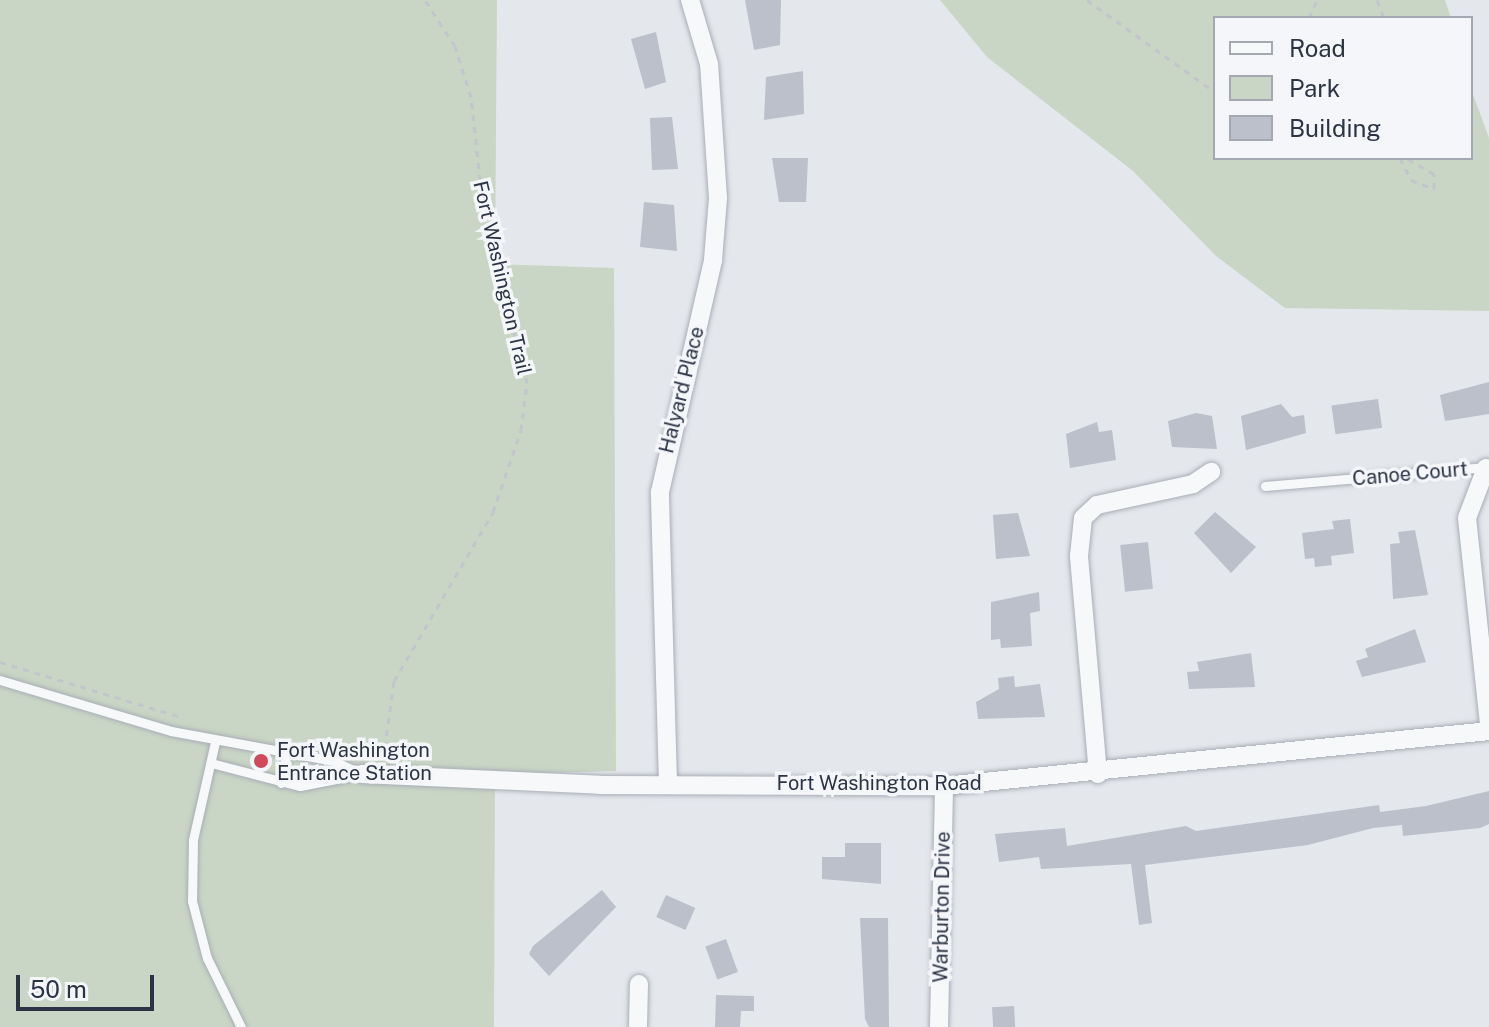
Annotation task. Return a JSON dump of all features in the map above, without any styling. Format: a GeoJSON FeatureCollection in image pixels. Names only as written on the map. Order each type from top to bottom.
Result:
{"type":"FeatureCollection","features":[{"type":"Feature","properties":{"kind":"street","name":"Halyard Place"},"geometry":{"type":"LineString","coordinates":[[668,784],[660,492],[713,260],[718,198],[713,92],[690,0]]}},
{"type":"Feature","properties":{"kind":"street","name":"Canoe Court"},"geometry":{"type":"LineString","coordinates":[[1487,466],[1467,518],[1489,725]]}},
{"type":"Feature","properties":{"kind":"street"},"geometry":{"type":"LineString","coordinates":[[1098,774],[1079,556],[1083,518],[1097,505],[1193,484],[1211,472]]}},
{"type":"Feature","properties":{"kind":"street","name":"Fort Washington Road"},"geometry":{"type":"LineString","coordinates":[[372,774],[668,784],[944,786],[1098,774],[1489,731]]}},
{"type":"Feature","properties":{"kind":"street","name":"Warburton Drive"},"geometry":{"type":"LineString","coordinates":[[939,1027],[944,786]]}},
{"type":"Feature","properties":{"kind":"street"},"geometry":{"type":"LineString","coordinates":[[638,1027],[639,984]]}},
{"type":"Feature","properties":{"kind":"lane","name":"Canoe Court"},"geometry":{"type":"LineString","coordinates":[[1265,486],[1487,466]]}},
{"type":"Feature","properties":{"kind":"lane","name":"Fort Washington Road"},"geometry":{"type":"LineString","coordinates":[[0,680],[215,742],[287,752],[372,774]]}},
{"type":"Feature","properties":{"kind":"lane"},"geometry":{"type":"LineString","coordinates":[[215,742],[193,840],[192,901],[207,958],[241,1027]]}},
{"type":"Feature","properties":{"kind":"lane"},"geometry":{"type":"LineString","coordinates":[[281,783],[287,752]]}},
{"type":"Feature","properties":{"kind":"lane","name":"Fort Washington Road"},"geometry":{"type":"LineString","coordinates":[[211,763],[281,783],[372,774]]}},
{"type":"Feature","properties":{"kind":"path","name":"Fort Washington Trail"},"geometry":{"type":"LineString","coordinates":[[372,774],[394,681],[493,512],[521,430],[527,383],[484,216],[471,97],[455,46],[425,0]]}},
{"type":"Feature","properties":{"kind":"path"},"geometry":{"type":"LineString","coordinates":[[1087,0],[1213,91]]}},
{"type":"Feature","properties":{"kind":"path"},"geometry":{"type":"LineString","coordinates":[[1401,160],[1411,180],[1434,189],[1434,174],[1410,160]]}},
{"type":"Feature","properties":{"kind":"path"},"geometry":{"type":"LineString","coordinates":[[0,662],[193,720]]}},
{"type":"Feature","properties":{"kind":"green space"},"geometry":{"type":"Polygon","coordinates":[[[0,0],[497,0],[495,264],[614,268],[616,771],[495,774],[494,1027],[0,1027],[0,0]]]}},
{"type":"Feature","properties":{"kind":"green space"},"geometry":{"type":"Polygon","coordinates":[[[940,0],[1445,0],[1450,16],[1213,16],[1213,160],[1473,160],[1473,94],[1489,138],[1489,311],[1285,308],[1216,256],[1133,171],[987,57],[940,0]]]}},
{"type":"Feature","properties":{"kind":"building"},"geometry":{"type":"Polygon","coordinates":[[[745,0],[781,0],[780,45],[754,50],[745,0]]]}},
{"type":"Feature","properties":{"kind":"building"},"geometry":{"type":"Polygon","coordinates":[[[656,32],[666,82],[645,89],[631,39],[656,32]]]}},
{"type":"Feature","properties":{"kind":"building"},"geometry":{"type":"Polygon","coordinates":[[[803,71],[804,114],[764,120],[766,77],[803,71]]]}},
{"type":"Feature","properties":{"kind":"building"},"geometry":{"type":"Polygon","coordinates":[[[672,117],[678,169],[652,170],[650,118],[672,117]]]}},
{"type":"Feature","properties":{"kind":"building"},"geometry":{"type":"Polygon","coordinates":[[[772,158],[808,158],[806,202],[779,202],[772,158]]]}},
{"type":"Feature","properties":{"kind":"building"},"geometry":{"type":"Polygon","coordinates":[[[644,202],[674,205],[677,251],[640,247],[644,202]]]}},
{"type":"Feature","properties":{"kind":"building"},"geometry":{"type":"Polygon","coordinates":[[[1489,382],[1489,414],[1445,421],[1440,395],[1489,382]]]}},
{"type":"Feature","properties":{"kind":"building"},"geometry":{"type":"Polygon","coordinates":[[[1378,399],[1382,428],[1335,434],[1331,406],[1378,399]]]}},
{"type":"Feature","properties":{"kind":"building"},"geometry":{"type":"Polygon","coordinates":[[[1281,404],[1292,417],[1304,415],[1306,433],[1246,450],[1241,416],[1281,404]]]}},
{"type":"Feature","properties":{"kind":"building"},"geometry":{"type":"Polygon","coordinates":[[[1196,413],[1212,416],[1217,449],[1172,447],[1168,421],[1196,413]]]}},
{"type":"Feature","properties":{"kind":"building"},"geometry":{"type":"Polygon","coordinates":[[[1097,422],[1099,432],[1112,430],[1116,460],[1070,468],[1066,434],[1097,422]]]}},
{"type":"Feature","properties":{"kind":"building"},"geometry":{"type":"Polygon","coordinates":[[[1215,512],[1256,547],[1231,573],[1194,533],[1215,512]]]}},
{"type":"Feature","properties":{"kind":"building"},"geometry":{"type":"Polygon","coordinates":[[[1018,513],[1030,556],[996,559],[993,515],[1018,513]]]}},
{"type":"Feature","properties":{"kind":"building"},"geometry":{"type":"Polygon","coordinates":[[[1350,519],[1354,553],[1331,556],[1332,565],[1315,567],[1314,558],[1305,559],[1302,533],[1334,529],[1332,521],[1350,519]]]}},
{"type":"Feature","properties":{"kind":"building"},"geometry":{"type":"Polygon","coordinates":[[[1415,530],[1428,595],[1393,599],[1390,544],[1400,543],[1398,532],[1415,530]]]}},
{"type":"Feature","properties":{"kind":"building"},"geometry":{"type":"Polygon","coordinates":[[[1148,542],[1153,589],[1125,592],[1120,545],[1148,542]]]}},
{"type":"Feature","properties":{"kind":"building"},"geometry":{"type":"Polygon","coordinates":[[[1039,592],[1040,611],[1030,613],[1032,646],[1001,648],[1000,639],[991,640],[991,602],[1039,592]]]}},
{"type":"Feature","properties":{"kind":"building"},"geometry":{"type":"Polygon","coordinates":[[[1415,629],[1426,662],[1362,677],[1356,661],[1368,657],[1365,649],[1415,629]]]}},
{"type":"Feature","properties":{"kind":"building"},"geometry":{"type":"Polygon","coordinates":[[[1251,653],[1255,687],[1189,689],[1187,672],[1199,671],[1197,662],[1251,653]]]}},
{"type":"Feature","properties":{"kind":"building"},"geometry":{"type":"Polygon","coordinates":[[[1014,676],[1015,687],[1040,684],[1045,717],[978,719],[976,702],[999,689],[998,678],[1014,676]]]}},
{"type":"Feature","properties":{"kind":"building"},"geometry":{"type":"Polygon","coordinates":[[[1489,791],[1489,824],[1480,828],[1403,836],[1402,825],[1373,828],[1308,845],[1145,865],[1152,923],[1139,925],[1131,864],[1041,869],[1039,857],[999,862],[995,834],[1065,828],[1067,846],[1186,826],[1196,831],[1379,805],[1380,812],[1426,806],[1489,791]]]}},
{"type":"Feature","properties":{"kind":"building"},"geometry":{"type":"Polygon","coordinates":[[[845,843],[881,843],[881,884],[822,879],[822,857],[845,857],[845,843]]]}},
{"type":"Feature","properties":{"kind":"building"},"geometry":{"type":"Polygon","coordinates":[[[602,890],[616,907],[549,976],[529,954],[533,946],[602,890]]]}},
{"type":"Feature","properties":{"kind":"building"},"geometry":{"type":"Polygon","coordinates":[[[666,895],[695,908],[685,930],[656,917],[666,895]]]}},
{"type":"Feature","properties":{"kind":"building"},"geometry":{"type":"Polygon","coordinates":[[[860,918],[888,918],[889,1027],[869,1027],[865,1019],[860,918]]]}},
{"type":"Feature","properties":{"kind":"building"},"geometry":{"type":"Polygon","coordinates":[[[726,939],[738,972],[717,979],[705,947],[726,939]]]}},
{"type":"Feature","properties":{"kind":"building"},"geometry":{"type":"Polygon","coordinates":[[[716,995],[754,996],[754,1011],[741,1011],[740,1027],[715,1027],[716,995]]]}},
{"type":"Feature","properties":{"kind":"building"},"geometry":{"type":"Polygon","coordinates":[[[1014,1006],[1015,1027],[993,1027],[992,1007],[1014,1006]]]}},
{"type":"Feature","properties":{"kind":"place","name":"Fort Washington Entrance Station"},"geometry":{"type":"Point","coordinates":[261,761]}}]}
